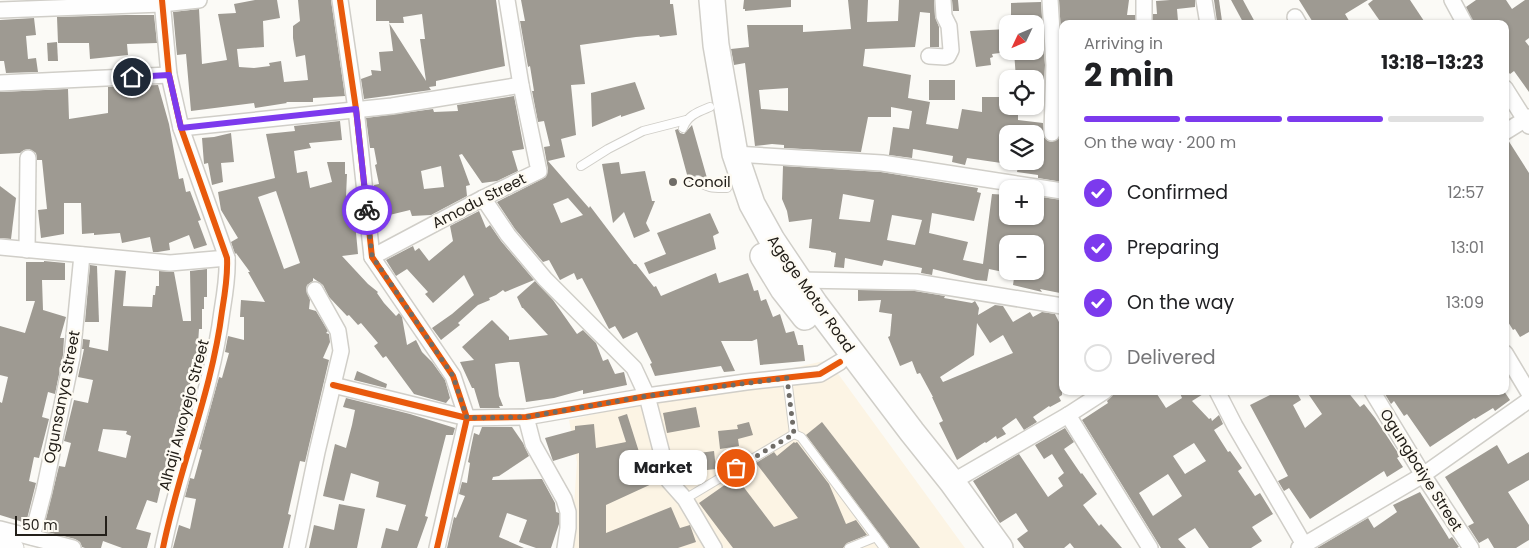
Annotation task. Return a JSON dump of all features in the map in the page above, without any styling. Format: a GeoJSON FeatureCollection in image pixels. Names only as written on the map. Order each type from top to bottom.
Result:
{"type":"FeatureCollection","features":[{"type":"Feature","properties":{"kind":"highway","name":"Agege Motor Road"},"geometry":{"type":"LineString","coordinates":[[697,0],[701,48],[710,107],[727,188],[747,230],[784,289],[982,548]]}},
{"type":"Feature","properties":{"kind":"highway","name":"Agege Motor Road"},"geometry":{"type":"LineString","coordinates":[[712,0],[716,45],[735,154],[752,204],[772,240],[815,304],[952,482],[1000,548]]}},
{"type":"Feature","properties":{"kind":"street"},"geometry":{"type":"LineString","coordinates":[[0,10],[199,0]]}},
{"type":"Feature","properties":{"kind":"street"},"geometry":{"type":"LineString","coordinates":[[340,0],[356,109],[372,256],[453,376],[467,418],[437,548]]}},
{"type":"Feature","properties":{"kind":"street","name":"Amodu Street"},"geometry":{"type":"LineString","coordinates":[[372,256],[539,171],[521,85],[507,0]]}},
{"type":"Feature","properties":{"kind":"street"},"geometry":{"type":"LineString","coordinates":[[929,56],[945,57],[951,50],[949,26],[944,16],[943,0]]}},
{"type":"Feature","properties":{"kind":"street"},"geometry":{"type":"LineString","coordinates":[[1050,0],[1054,65],[1052,133]]}},
{"type":"Feature","properties":{"kind":"street"},"geometry":{"type":"LineString","coordinates":[[1144,0],[1144,20]]}},
{"type":"Feature","properties":{"kind":"street"},"geometry":{"type":"LineString","coordinates":[[1204,0],[1207,20]]}},
{"type":"Feature","properties":{"kind":"street"},"geometry":{"type":"LineString","coordinates":[[1452,0],[1463,20]]}},
{"type":"Feature","properties":{"kind":"street"},"geometry":{"type":"LineString","coordinates":[[0,247],[170,263],[227,258],[181,128],[169,75],[162,2]]}},
{"type":"Feature","properties":{"kind":"street"},"geometry":{"type":"LineString","coordinates":[[0,83],[169,75]]}},
{"type":"Feature","properties":{"kind":"street"},"geometry":{"type":"LineString","coordinates":[[181,128],[392,106],[521,85]]}},
{"type":"Feature","properties":{"kind":"street"},"geometry":{"type":"LineString","coordinates":[[1509,94],[1528,121],[1509,130]]}},
{"type":"Feature","properties":{"kind":"street"},"geometry":{"type":"LineString","coordinates":[[735,154],[882,163],[1059,191]]}},
{"type":"Feature","properties":{"kind":"street"},"geometry":{"type":"LineString","coordinates":[[27,250],[28,158]]}},
{"type":"Feature","properties":{"kind":"street"},"geometry":{"type":"LineString","coordinates":[[483,198],[508,235],[545,279],[634,368],[647,396],[669,481],[685,499],[714,548]]}},
{"type":"Feature","properties":{"kind":"street","name":"Ogunsanya Street"},"geometry":{"type":"LineString","coordinates":[[32,537],[44,491],[72,357],[82,255]]}},
{"type":"Feature","properties":{"kind":"street","name":"Alhaji Awoyejo Street"},"geometry":{"type":"LineString","coordinates":[[163,548],[180,476],[215,357],[228,272],[227,258]]}},
{"type":"Feature","properties":{"kind":"street"},"geometry":{"type":"LineString","coordinates":[[799,280],[916,282],[1059,306]]}},
{"type":"Feature","properties":{"kind":"street"},"geometry":{"type":"LineString","coordinates":[[297,548],[341,351],[338,331],[315,290]]}},
{"type":"Feature","properties":{"kind":"street"},"geometry":{"type":"LineString","coordinates":[[1509,360],[1529,393]]}},
{"type":"Feature","properties":{"kind":"street"},"geometry":{"type":"LineString","coordinates":[[333,386],[467,418],[526,417],[647,396],[820,374],[840,362]]}},
{"type":"Feature","properties":{"kind":"street"},"geometry":{"type":"LineString","coordinates":[[952,482],[1099,395]]}},
{"type":"Feature","properties":{"kind":"street"},"geometry":{"type":"LineString","coordinates":[[1219,395],[1303,547],[1423,474],[1529,400]]}},
{"type":"Feature","properties":{"kind":"street","name":"Ogungbaiye Street"},"geometry":{"type":"LineString","coordinates":[[1374,395],[1470,548]]}},
{"type":"Feature","properties":{"kind":"street"},"geometry":{"type":"LineString","coordinates":[[1068,415],[1150,548]]}},
{"type":"Feature","properties":{"kind":"street"},"geometry":{"type":"LineString","coordinates":[[526,417],[533,444],[564,499],[568,512],[565,548]]}},
{"type":"Feature","properties":{"kind":"street"},"geometry":{"type":"LineString","coordinates":[[0,529],[74,548]]}},
{"type":"Feature","properties":{"kind":"street"},"geometry":{"type":"LineString","coordinates":[[0,544],[14,548]]}},
{"type":"Feature","properties":{"kind":"lane"},"geometry":{"type":"LineString","coordinates":[[581,166],[608,149],[643,131],[685,124],[694,114],[710,107]]}},
{"type":"Feature","properties":{"kind":"lane"},"geometry":{"type":"LineString","coordinates":[[698,180],[711,188],[727,188]]}},
{"type":"Feature","properties":{"kind":"lane"},"geometry":{"type":"LineString","coordinates":[[787,378],[794,434]]}},
{"type":"Feature","properties":{"kind":"lane"},"geometry":{"type":"LineString","coordinates":[[685,499],[794,434]]}},
{"type":"Feature","properties":{"kind":"lane"},"geometry":{"type":"LineString","coordinates":[[794,434],[801,437],[884,548]]}},
{"type":"Feature","properties":{"kind":"lane"},"geometry":{"type":"LineString","coordinates":[[849,548],[876,537]]}},
{"type":"Feature","properties":{"kind":"shaded area"},"geometry":{"type":"Polygon","coordinates":[[[828,360],[965,548],[571,548],[577,462],[569,420],[828,360]]]}},
{"type":"Feature","properties":{"kind":"building"},"geometry":{"type":"Polygon","coordinates":[[[255,0],[277,0],[280,18],[263,21],[264,47],[237,49],[239,67],[270,66],[269,63],[281,61],[284,82],[308,80],[305,55],[296,57],[293,38],[293,26],[300,21],[298,0],[331,0],[345,96],[313,98],[313,102],[286,102],[255,108],[254,103],[191,111],[186,54],[177,55],[173,12],[199,9],[202,64],[227,60],[218,14],[236,13],[234,4],[255,0]]]}},
{"type":"Feature","properties":{"kind":"building"},"geometry":{"type":"Polygon","coordinates":[[[376,0],[496,0],[505,66],[436,81],[436,86],[429,87],[431,90],[364,99],[361,79],[372,75],[371,70],[381,71],[379,52],[393,51],[389,24],[426,81],[420,39],[425,39],[422,14],[403,17],[404,23],[376,21],[376,0]]]}},
{"type":"Feature","properties":{"kind":"building"},"geometry":{"type":"Polygon","coordinates":[[[521,0],[670,0],[670,4],[673,4],[677,35],[636,37],[580,45],[585,84],[571,85],[576,135],[561,139],[565,157],[548,161],[589,208],[590,206],[634,264],[636,264],[654,287],[656,286],[661,296],[716,273],[719,283],[748,273],[754,291],[758,290],[761,301],[766,299],[773,317],[780,314],[786,333],[794,331],[798,345],[803,345],[805,361],[760,365],[757,339],[752,341],[721,341],[735,371],[724,372],[721,366],[655,376],[650,364],[652,363],[637,332],[623,339],[615,326],[609,329],[582,278],[577,280],[574,273],[560,280],[549,260],[543,262],[515,229],[497,202],[546,177],[548,169],[544,147],[550,146],[544,121],[538,122],[532,91],[534,91],[530,66],[528,67],[520,21],[525,21],[521,0]],[[568,198],[553,204],[561,223],[583,215],[568,198]]]}},
{"type":"Feature","properties":{"kind":"building"},"geometry":{"type":"Polygon","coordinates":[[[744,0],[791,0],[791,7],[745,11],[743,9],[744,0]]]}},
{"type":"Feature","properties":{"kind":"building"},"geometry":{"type":"Polygon","coordinates":[[[848,0],[868,0],[867,22],[898,21],[899,0],[934,0],[935,17],[939,27],[939,47],[930,47],[930,13],[920,12],[915,47],[865,49],[863,66],[911,75],[908,98],[930,102],[926,124],[958,129],[962,109],[982,112],[982,97],[999,97],[999,115],[1018,115],[1018,120],[1043,123],[1043,125],[999,125],[999,163],[967,158],[965,165],[952,162],[953,156],[913,149],[912,158],[889,155],[893,127],[909,129],[912,111],[891,107],[891,117],[868,117],[861,152],[784,148],[784,145],[772,144],[755,146],[745,63],[734,65],[731,49],[749,47],[747,25],[803,25],[803,32],[851,29],[848,0]],[[788,88],[759,90],[761,109],[788,111],[788,88]]]}},
{"type":"Feature","properties":{"kind":"building"},"geometry":{"type":"Polygon","coordinates":[[[952,0],[958,0],[959,11],[953,11],[952,0]]]}},
{"type":"Feature","properties":{"kind":"building"},"geometry":{"type":"Polygon","coordinates":[[[1059,0],[1129,0],[1127,15],[1135,15],[1135,20],[1060,20],[1059,0]]]}},
{"type":"Feature","properties":{"kind":"building"},"geometry":{"type":"Polygon","coordinates":[[[1195,0],[1195,7],[1177,9],[1178,20],[1153,20],[1153,14],[1157,14],[1156,1],[1195,0]]]}},
{"type":"Feature","properties":{"kind":"building"},"geometry":{"type":"Polygon","coordinates":[[[1214,0],[1219,0],[1222,20],[1217,20],[1214,0]]]}},
{"type":"Feature","properties":{"kind":"building"},"geometry":{"type":"Polygon","coordinates":[[[1231,0],[1243,0],[1254,20],[1242,20],[1231,0]]]}},
{"type":"Feature","properties":{"kind":"building"},"geometry":{"type":"Polygon","coordinates":[[[1299,0],[1368,0],[1345,14],[1349,20],[1312,20],[1299,0]]]}},
{"type":"Feature","properties":{"kind":"building"},"geometry":{"type":"Polygon","coordinates":[[[1373,0],[1410,0],[1423,20],[1379,20],[1368,4],[1373,0]]]}},
{"type":"Feature","properties":{"kind":"building"},"geometry":{"type":"Polygon","coordinates":[[[1476,0],[1506,0],[1512,9],[1525,0],[1529,0],[1529,38],[1525,41],[1529,46],[1529,92],[1514,71],[1509,73],[1509,20],[1472,20],[1466,7],[1476,0]]]}},
{"type":"Feature","properties":{"kind":"building"},"geometry":{"type":"Polygon","coordinates":[[[1041,2],[1042,15],[1011,15],[1011,3],[1041,2]]]}},
{"type":"Feature","properties":{"kind":"building"},"geometry":{"type":"Polygon","coordinates":[[[154,15],[157,43],[127,44],[128,55],[90,59],[89,43],[58,43],[57,17],[154,15]]]}},
{"type":"Feature","properties":{"kind":"building"},"geometry":{"type":"Polygon","coordinates":[[[34,18],[36,35],[26,36],[28,59],[36,58],[38,72],[6,73],[4,61],[0,61],[0,20],[34,18]]]}},
{"type":"Feature","properties":{"kind":"building"},"geometry":{"type":"Polygon","coordinates":[[[999,29],[999,53],[992,54],[993,57],[990,58],[991,65],[976,67],[970,31],[999,29]]]}},
{"type":"Feature","properties":{"kind":"building"},"geometry":{"type":"Polygon","coordinates":[[[57,42],[58,61],[48,61],[47,43],[57,42]]]}},
{"type":"Feature","properties":{"kind":"building"},"geometry":{"type":"Polygon","coordinates":[[[1044,49],[1045,65],[1044,85],[1044,70],[1015,70],[1015,60],[1044,60],[1044,49]]]}},
{"type":"Feature","properties":{"kind":"building"},"geometry":{"type":"Polygon","coordinates":[[[929,80],[955,80],[955,100],[929,100],[929,80]]]}},
{"type":"Feature","properties":{"kind":"building"},"geometry":{"type":"Polygon","coordinates":[[[635,82],[645,109],[621,117],[621,115],[592,127],[591,93],[635,82]]]}},
{"type":"Feature","properties":{"kind":"building"},"geometry":{"type":"Polygon","coordinates":[[[158,85],[169,124],[179,179],[183,178],[186,192],[190,191],[201,220],[198,221],[207,245],[194,249],[189,235],[169,243],[170,250],[153,252],[150,237],[122,243],[120,233],[82,234],[81,203],[64,203],[64,234],[41,238],[38,210],[47,209],[42,160],[37,160],[36,153],[29,149],[20,153],[0,154],[0,92],[68,89],[69,119],[108,113],[108,87],[158,85]]]}},
{"type":"Feature","properties":{"kind":"building"},"geometry":{"type":"Polygon","coordinates":[[[514,96],[524,149],[512,151],[518,171],[497,181],[482,183],[462,154],[459,155],[470,185],[466,186],[467,196],[431,215],[412,216],[410,210],[377,218],[374,185],[379,184],[375,165],[377,164],[374,148],[370,148],[366,118],[433,109],[434,112],[458,111],[457,105],[514,96]],[[441,166],[421,171],[424,189],[444,187],[441,166]]]}},
{"type":"Feature","properties":{"kind":"building"},"geometry":{"type":"Polygon","coordinates":[[[340,121],[342,140],[309,143],[311,148],[294,151],[297,173],[307,171],[310,188],[332,182],[327,162],[345,162],[345,174],[347,174],[346,197],[351,197],[352,209],[357,208],[359,221],[355,222],[358,254],[342,256],[378,292],[384,303],[396,316],[399,313],[402,317],[407,345],[416,340],[422,352],[445,380],[450,398],[446,403],[414,394],[386,356],[383,358],[374,346],[378,343],[361,323],[358,325],[349,315],[347,316],[329,297],[323,285],[313,278],[313,281],[307,285],[306,289],[310,300],[309,309],[316,311],[328,331],[326,333],[329,334],[330,342],[323,358],[329,360],[305,462],[300,461],[288,514],[291,515],[283,548],[173,548],[179,525],[190,529],[196,499],[185,497],[190,478],[194,479],[202,450],[199,449],[219,377],[222,378],[229,353],[225,352],[228,336],[244,340],[244,317],[240,317],[241,300],[265,302],[248,272],[250,272],[235,254],[231,242],[238,238],[221,210],[218,192],[275,178],[266,134],[295,131],[294,126],[340,121]],[[276,191],[258,197],[284,269],[300,263],[276,191]]]}},
{"type":"Feature","properties":{"kind":"building"},"geometry":{"type":"Polygon","coordinates":[[[692,125],[707,178],[697,175],[693,181],[689,182],[675,130],[678,129],[680,133],[684,134],[692,125]]]}},
{"type":"Feature","properties":{"kind":"building"},"geometry":{"type":"Polygon","coordinates":[[[231,133],[234,162],[221,163],[223,182],[212,185],[208,163],[204,164],[202,138],[231,133]]]}},
{"type":"Feature","properties":{"kind":"building"},"geometry":{"type":"Polygon","coordinates":[[[1044,137],[1052,142],[1059,138],[1059,182],[1038,178],[1038,175],[1017,172],[1017,170],[1044,170],[1044,137]]]}},
{"type":"Feature","properties":{"kind":"building"},"geometry":{"type":"Polygon","coordinates":[[[1509,142],[1529,173],[1529,332],[1520,337],[1515,329],[1513,330],[1509,324],[1509,142]]]}},
{"type":"Feature","properties":{"kind":"building"},"geometry":{"type":"Polygon","coordinates":[[[619,162],[621,174],[645,171],[652,201],[655,201],[646,223],[650,231],[634,238],[624,212],[613,223],[602,164],[619,162]]]}},
{"type":"Feature","properties":{"kind":"building"},"geometry":{"type":"Polygon","coordinates":[[[783,166],[881,172],[978,188],[977,192],[981,193],[974,221],[932,213],[929,233],[968,242],[963,260],[983,264],[992,194],[999,194],[999,225],[1044,225],[1044,197],[1059,200],[1059,293],[1040,289],[1042,292],[1013,285],[1014,280],[1044,280],[1044,235],[999,235],[999,271],[989,269],[987,281],[933,269],[932,275],[921,273],[922,268],[884,260],[882,266],[845,258],[844,268],[834,267],[836,253],[809,248],[812,219],[789,222],[782,199],[783,166]],[[843,194],[839,219],[870,222],[874,200],[843,194]],[[892,215],[887,240],[915,245],[922,220],[892,215]]]}},
{"type":"Feature","properties":{"kind":"building"},"geometry":{"type":"Polygon","coordinates":[[[0,186],[16,198],[11,239],[0,238],[0,186]]]}},
{"type":"Feature","properties":{"kind":"building"},"geometry":{"type":"Polygon","coordinates":[[[479,211],[486,228],[490,225],[534,280],[505,292],[503,290],[489,298],[490,300],[478,305],[458,323],[460,325],[441,340],[432,328],[474,295],[464,275],[433,303],[425,294],[428,292],[407,269],[396,276],[386,260],[413,246],[415,251],[419,248],[429,261],[453,241],[450,226],[479,211]]]}},
{"type":"Feature","properties":{"kind":"building"},"geometry":{"type":"Polygon","coordinates":[[[710,213],[719,233],[713,236],[716,249],[649,274],[644,263],[666,254],[657,233],[710,213]]]}},
{"type":"Feature","properties":{"kind":"building"},"geometry":{"type":"Polygon","coordinates":[[[26,262],[65,263],[65,280],[42,280],[43,310],[66,317],[60,338],[64,338],[63,355],[55,394],[48,392],[42,417],[49,419],[39,458],[34,457],[29,481],[36,483],[26,523],[0,515],[0,402],[2,403],[8,377],[0,375],[0,326],[25,333],[35,301],[26,301],[26,262]]]}},
{"type":"Feature","properties":{"kind":"building"},"geometry":{"type":"Polygon","coordinates":[[[90,265],[97,266],[99,322],[85,322],[90,265]]]}},
{"type":"Feature","properties":{"kind":"building"},"geometry":{"type":"Polygon","coordinates":[[[207,269],[207,297],[204,297],[204,309],[202,309],[202,329],[199,329],[197,359],[192,359],[190,386],[197,388],[194,399],[186,397],[181,419],[177,418],[157,503],[147,500],[136,529],[151,533],[147,548],[122,548],[103,541],[101,548],[85,548],[75,539],[43,531],[59,466],[65,467],[71,443],[64,441],[74,400],[88,403],[93,380],[78,377],[84,349],[82,349],[83,339],[90,340],[89,347],[108,351],[115,270],[126,271],[123,306],[152,307],[156,286],[159,286],[159,271],[174,272],[183,321],[191,321],[190,271],[207,269]],[[103,429],[98,451],[126,458],[131,436],[126,434],[127,431],[103,429]]]}},
{"type":"Feature","properties":{"kind":"building"},"geometry":{"type":"Polygon","coordinates":[[[535,281],[553,300],[577,334],[583,330],[596,343],[603,361],[608,359],[615,374],[624,372],[627,385],[583,394],[583,390],[554,398],[526,402],[519,362],[495,364],[499,396],[503,406],[499,406],[500,408],[480,408],[474,388],[472,388],[460,362],[474,360],[462,347],[492,320],[509,337],[509,340],[548,335],[522,308],[517,297],[535,281]]]}},
{"type":"Feature","properties":{"kind":"building"},"geometry":{"type":"Polygon","coordinates":[[[858,290],[915,291],[972,303],[975,301],[979,308],[978,315],[995,305],[1003,306],[1013,322],[1030,312],[1033,317],[1042,312],[1055,314],[1059,322],[1059,395],[1062,395],[1059,397],[1061,401],[1049,406],[1033,417],[1037,422],[1024,430],[1016,418],[1002,428],[1006,434],[997,439],[996,436],[957,460],[939,423],[943,421],[933,397],[920,373],[917,374],[912,361],[900,366],[888,337],[890,336],[892,314],[879,312],[881,300],[858,301],[858,290]],[[977,323],[974,355],[940,377],[943,382],[1013,353],[1003,335],[990,343],[977,323]]]}},
{"type":"Feature","properties":{"kind":"building"},"geometry":{"type":"Polygon","coordinates":[[[357,371],[387,384],[386,388],[354,380],[357,371]]]}},
{"type":"Feature","properties":{"kind":"building"},"geometry":{"type":"Polygon","coordinates":[[[1112,395],[1158,395],[1166,408],[1182,398],[1181,395],[1202,395],[1192,401],[1212,421],[1219,415],[1223,424],[1214,430],[1228,452],[1230,451],[1242,468],[1238,471],[1255,496],[1260,493],[1273,514],[1252,527],[1262,541],[1251,548],[1209,548],[1195,528],[1178,539],[1186,548],[1161,548],[1082,420],[1108,403],[1107,401],[1112,395]],[[1194,443],[1173,456],[1185,474],[1206,461],[1194,443]],[[1168,474],[1139,493],[1153,516],[1182,496],[1168,474]]]}},
{"type":"Feature","properties":{"kind":"building"},"geometry":{"type":"Polygon","coordinates":[[[1270,395],[1298,395],[1301,400],[1293,405],[1305,428],[1322,414],[1309,395],[1350,395],[1360,407],[1364,404],[1375,418],[1400,456],[1397,458],[1403,467],[1387,477],[1384,471],[1310,519],[1289,488],[1284,491],[1278,481],[1288,476],[1250,405],[1270,395]]]}},
{"type":"Feature","properties":{"kind":"building"},"geometry":{"type":"Polygon","coordinates":[[[1385,395],[1507,395],[1510,400],[1495,411],[1493,408],[1474,418],[1430,447],[1407,414],[1404,416],[1394,401],[1391,404],[1385,395]]]}},
{"type":"Feature","properties":{"kind":"building"},"geometry":{"type":"Polygon","coordinates":[[[346,398],[410,414],[455,428],[453,435],[446,435],[425,516],[428,517],[417,548],[381,548],[386,528],[398,531],[406,505],[376,497],[379,482],[351,473],[344,501],[323,496],[335,444],[346,448],[352,425],[355,410],[343,407],[346,398]]]}},
{"type":"Feature","properties":{"kind":"building"},"geometry":{"type":"Polygon","coordinates":[[[696,407],[700,427],[667,433],[663,413],[696,407]]]}},
{"type":"Feature","properties":{"kind":"building"},"geometry":{"type":"Polygon","coordinates":[[[627,414],[646,474],[650,471],[656,482],[606,505],[606,533],[671,507],[680,528],[690,525],[696,542],[678,548],[579,548],[579,453],[553,461],[545,438],[575,430],[575,426],[594,424],[596,448],[626,442],[618,417],[627,414]]]}},
{"type":"Feature","properties":{"kind":"building"},"geometry":{"type":"Polygon","coordinates":[[[749,422],[753,435],[738,439],[739,446],[720,449],[718,431],[738,429],[737,425],[749,422]]]}},
{"type":"Feature","properties":{"kind":"building"},"geometry":{"type":"Polygon","coordinates":[[[822,422],[920,548],[890,548],[806,435],[822,422]]]}},
{"type":"Feature","properties":{"kind":"building"},"geometry":{"type":"Polygon","coordinates":[[[482,427],[512,427],[523,443],[529,456],[499,476],[493,477],[492,480],[542,479],[555,503],[556,512],[559,513],[559,524],[551,548],[536,548],[519,542],[527,520],[507,513],[499,537],[524,548],[447,548],[454,517],[456,518],[465,496],[459,494],[462,482],[467,483],[470,463],[468,462],[474,433],[479,435],[482,427]]]}},
{"type":"Feature","properties":{"kind":"building"},"geometry":{"type":"Polygon","coordinates":[[[1065,428],[1074,442],[1064,449],[1097,494],[1083,505],[1099,526],[1101,524],[1122,548],[1074,548],[1070,543],[1064,548],[1024,548],[1017,539],[1028,531],[1016,513],[1000,523],[973,481],[1019,454],[1048,497],[1063,486],[1058,478],[1064,473],[1052,454],[1044,459],[1035,445],[1065,428]]]}},
{"type":"Feature","properties":{"kind":"building"},"geometry":{"type":"Polygon","coordinates":[[[794,442],[797,442],[829,484],[846,524],[856,520],[867,535],[847,543],[843,548],[733,548],[699,503],[736,477],[774,527],[798,518],[756,463],[774,452],[777,456],[794,442]]]}},
{"type":"Feature","properties":{"kind":"building"},"geometry":{"type":"Polygon","coordinates":[[[1497,445],[1508,464],[1529,452],[1529,480],[1508,492],[1529,525],[1529,540],[1516,548],[1494,548],[1488,538],[1479,543],[1468,526],[1474,523],[1445,477],[1497,445]]]}},
{"type":"Feature","properties":{"kind":"building"},"geometry":{"type":"Polygon","coordinates":[[[714,451],[716,469],[679,473],[677,456],[714,451]]]}},
{"type":"Feature","properties":{"kind":"building"},"geometry":{"type":"Polygon","coordinates":[[[1420,492],[1449,539],[1452,537],[1459,547],[1317,548],[1368,518],[1374,528],[1397,512],[1393,505],[1420,492]]]}},
{"type":"Feature","properties":{"kind":"building"},"geometry":{"type":"Polygon","coordinates":[[[339,504],[365,509],[357,548],[309,548],[314,525],[334,530],[339,504]]]}},
{"type":"Feature","properties":{"kind":"cycle path"},"geometry":{"type":"LineString","coordinates":[[162,0],[169,75],[181,128],[227,258],[227,278],[211,371],[163,548]]}},
{"type":"Feature","properties":{"kind":"cycle path"},"geometry":{"type":"LineString","coordinates":[[340,0],[356,109],[372,257],[453,376],[467,418],[437,548]]}},
{"type":"Feature","properties":{"kind":"cycle path"},"geometry":{"type":"LineString","coordinates":[[333,385],[467,418],[526,417],[647,396],[820,374],[840,362]]}},
{"type":"Feature","properties":{"kind":"way so far"},"geometry":{"type":"LineString","coordinates":[[367,210],[372,256],[453,376],[467,418],[526,417],[647,396],[787,378],[794,434],[736,468]]}},
{"type":"Feature","properties":{"kind":"place","name":"Conoil"},"geometry":{"type":"Point","coordinates":[673,182]}},
{"type":"Feature","properties":{"kind":"place","name":"Market"},"geometry":{"type":"Point","coordinates":[736,468]}},
{"type":"Feature","properties":{"kind":"route"},"geometry":{"type":"LineString","coordinates":[[132,77],[169,75],[181,128],[356,109],[367,210]]}}]}
